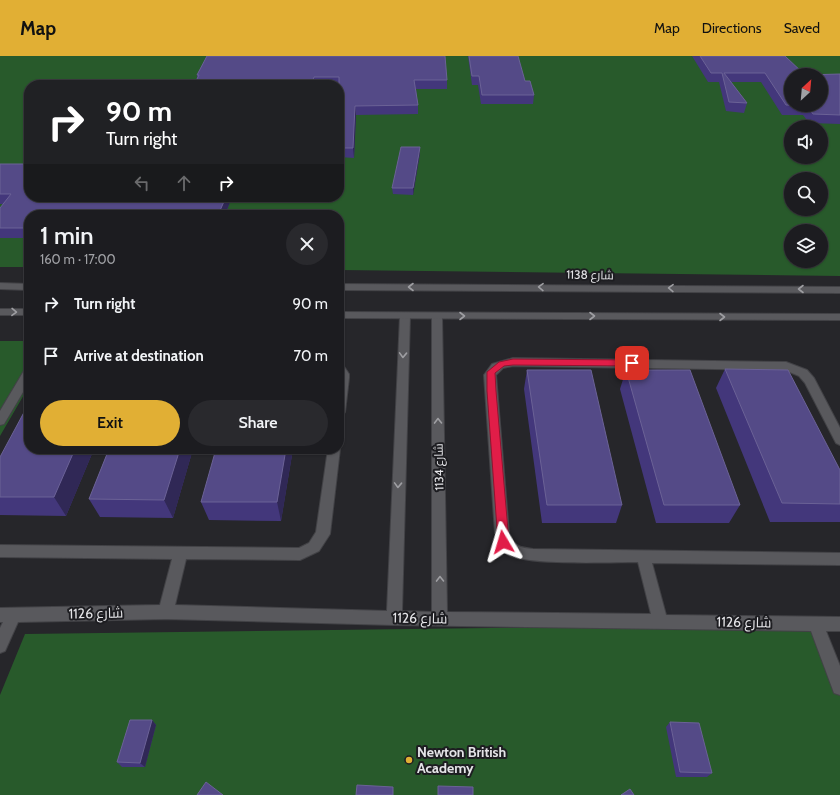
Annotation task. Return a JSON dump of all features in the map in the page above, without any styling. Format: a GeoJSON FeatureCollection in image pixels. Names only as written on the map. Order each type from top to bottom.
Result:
{"type":"FeatureCollection","features":[{"type":"Feature","properties":{"kind":"street"},"geometry":{"type":"LineString","coordinates":[[2,287],[24,287]]}},
{"type":"Feature","properties":{"kind":"street","name":"شارع 1138"},"geometry":{"type":"LineString","coordinates":[[344,287],[840,290]]}},
{"type":"Feature","properties":{"kind":"street"},"geometry":{"type":"LineString","coordinates":[[786,317],[840,311]]}},
{"type":"Feature","properties":{"kind":"street"},"geometry":{"type":"LineString","coordinates":[[0,312],[24,312]]}},
{"type":"Feature","properties":{"kind":"street"},"geometry":{"type":"LineString","coordinates":[[344,315],[840,317]]}},
{"type":"Feature","properties":{"kind":"street"},"geometry":{"type":"LineString","coordinates":[[394,618],[405,316]]}},
{"type":"Feature","properties":{"kind":"street","name":"شارع 1134"},"geometry":{"type":"LineString","coordinates":[[437,316],[440,618]]}},
{"type":"Feature","properties":{"kind":"street"},"geometry":{"type":"LineString","coordinates":[[840,440],[810,381],[803,373],[786,366],[513,362],[497,366],[491,372],[490,376],[502,533],[506,545],[510,549],[522,554],[533,556],[840,559]]}},
{"type":"Feature","properties":{"kind":"street"},"geometry":{"type":"LineString","coordinates":[[0,421],[24,379]]}},
{"type":"Feature","properties":{"kind":"street"},"geometry":{"type":"LineString","coordinates":[[0,551],[300,554],[314,547],[325,528],[333,454]]}},
{"type":"Feature","properties":{"kind":"street"},"geometry":{"type":"LineString","coordinates":[[166,612],[180,553]]}},
{"type":"Feature","properties":{"kind":"street"},"geometry":{"type":"LineString","coordinates":[[644,557],[660,621]]}},
{"type":"Feature","properties":{"kind":"street","name":"شارع 1126"},"geometry":{"type":"LineString","coordinates":[[6,615],[166,612],[394,618],[840,624]]}},
{"type":"Feature","properties":{"kind":"street"},"geometry":{"type":"LineString","coordinates":[[0,646],[6,615]]}},
{"type":"Feature","properties":{"kind":"street"},"geometry":{"type":"LineString","coordinates":[[816,624],[840,687]]}},
{"type":"Feature","properties":{"kind":"green space"},"geometry":{"type":"Polygon","coordinates":[[[0,56],[840,56],[840,276],[344,270],[344,210],[24,210],[24,267],[0,267],[0,56]]]}},
{"type":"Feature","properties":{"kind":"green space"},"geometry":{"type":"Polygon","coordinates":[[[0,341],[24,341],[24,395],[0,436],[0,341]]]}},
{"type":"Feature","properties":{"kind":"green space"},"geometry":{"type":"Polygon","coordinates":[[[816,624],[840,683],[840,795],[0,795],[0,695],[25,634],[816,624]]]}},
{"type":"Feature","properties":{"kind":"building"},"geometry":{"type":"Polygon","coordinates":[[[207,56],[445,56],[447,80],[414,80],[418,105],[355,106],[353,148],[344,148],[344,80],[339,80],[339,77],[314,77],[313,80],[196,80],[199,75],[197,75],[207,56]]]}},
{"type":"Feature","properties":{"kind":"building"},"geometry":{"type":"Polygon","coordinates":[[[469,56],[518,56],[525,81],[530,81],[534,95],[482,95],[479,76],[472,76],[469,56]]]}},
{"type":"Feature","properties":{"kind":"building"},"geometry":{"type":"Polygon","coordinates":[[[700,56],[785,56],[798,68],[784,68],[784,102],[765,73],[724,73],[747,103],[729,102],[722,73],[711,73],[700,56]]]}},
{"type":"Feature","properties":{"kind":"building"},"geometry":{"type":"Polygon","coordinates":[[[828,74],[840,74],[840,115],[813,114],[812,112],[828,112],[828,74]]]}},
{"type":"Feature","properties":{"kind":"building"},"geometry":{"type":"Polygon","coordinates":[[[401,147],[420,147],[413,188],[392,188],[401,147]]]}},
{"type":"Feature","properties":{"kind":"building"},"geometry":{"type":"Polygon","coordinates":[[[0,164],[24,164],[24,202],[224,202],[220,210],[24,210],[24,228],[0,228],[0,208],[11,194],[0,194],[0,164]]]}},
{"type":"Feature","properties":{"kind":"building"},"geometry":{"type":"Polygon","coordinates":[[[725,369],[788,370],[840,470],[840,504],[782,503],[725,369]]]}},
{"type":"Feature","properties":{"kind":"building"},"geometry":{"type":"Polygon","coordinates":[[[527,370],[591,370],[622,505],[547,505],[527,370]]]}},
{"type":"Feature","properties":{"kind":"building"},"geometry":{"type":"Polygon","coordinates":[[[626,370],[690,370],[740,505],[664,505],[626,370]]]}},
{"type":"Feature","properties":{"kind":"building"},"geometry":{"type":"Polygon","coordinates":[[[24,412],[24,454],[73,454],[54,497],[0,497],[0,457],[24,412]]]}},
{"type":"Feature","properties":{"kind":"building"},"geometry":{"type":"Polygon","coordinates":[[[107,454],[178,454],[164,500],[89,499],[107,454]]]}},
{"type":"Feature","properties":{"kind":"building"},"geometry":{"type":"Polygon","coordinates":[[[215,454],[285,454],[277,502],[201,502],[215,454]]]}},
{"type":"Feature","properties":{"kind":"building"},"geometry":{"type":"Polygon","coordinates":[[[130,720],[152,720],[140,763],[117,762],[130,720]]]}},
{"type":"Feature","properties":{"kind":"building"},"geometry":{"type":"Polygon","coordinates":[[[670,722],[699,723],[712,773],[680,772],[670,722]]]}},
{"type":"Feature","properties":{"kind":"building"},"geometry":{"type":"Polygon","coordinates":[[[206,782],[223,795],[197,795],[206,782]]]}},
{"type":"Feature","properties":{"kind":"building"},"geometry":{"type":"Polygon","coordinates":[[[357,785],[393,787],[393,795],[356,795],[357,785]]]}},
{"type":"Feature","properties":{"kind":"building"},"geometry":{"type":"Polygon","coordinates":[[[438,786],[473,787],[473,795],[438,795],[438,786]]]}},
{"type":"Feature","properties":{"kind":"building"},"geometry":{"type":"Polygon","coordinates":[[[630,789],[634,795],[621,795],[630,789]]]}},
{"type":"Feature","properties":{"kind":"place","name":"Newton British Academy"},"geometry":{"type":"Point","coordinates":[409,760]}},
{"type":"Feature","properties":{"kind":"route"},"geometry":{"type":"LineString","coordinates":[[503,542],[491,391],[491,372],[497,366],[513,362],[632,363]]}}]}
